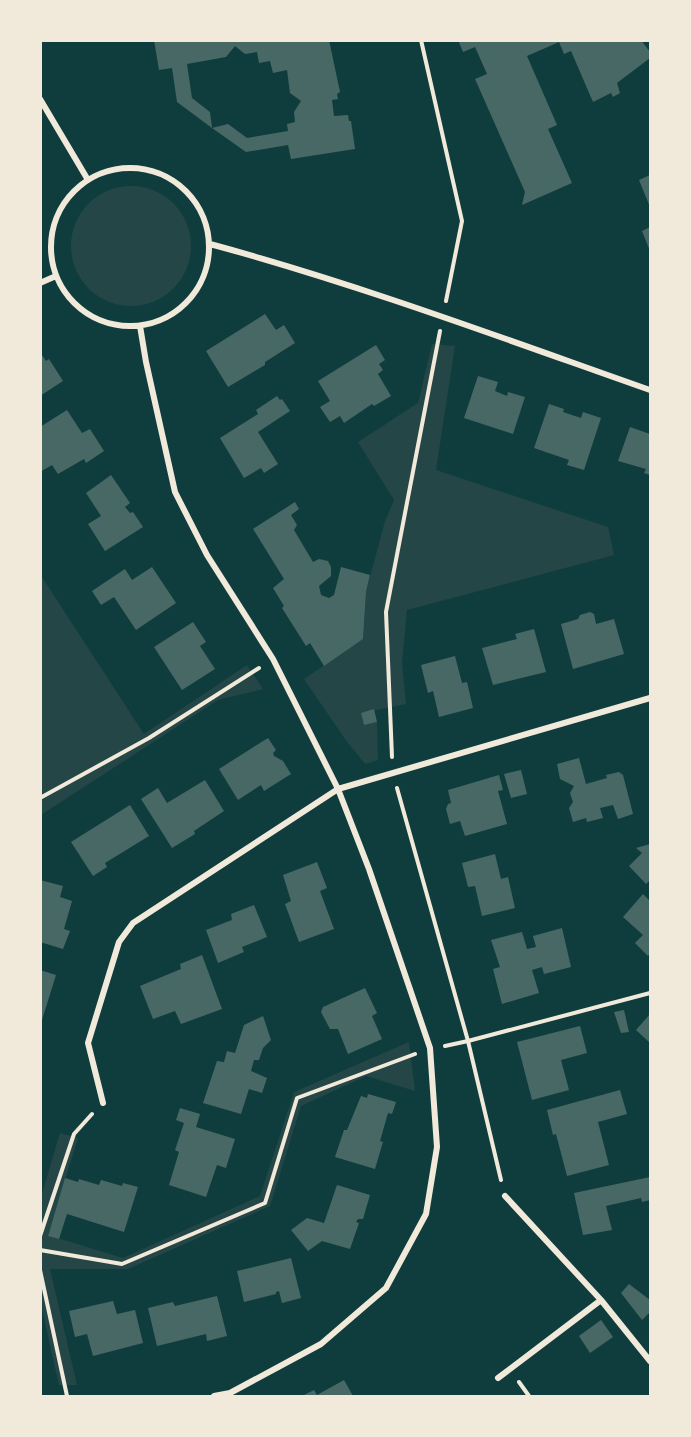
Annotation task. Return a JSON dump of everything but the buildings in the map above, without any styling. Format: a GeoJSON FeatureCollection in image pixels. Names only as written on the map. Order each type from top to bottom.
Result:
{"type":"FeatureCollection","features":[{"type":"Feature","properties":{"kind":"street"},"geometry":{"type":"LineString","coordinates":[[40,99],[88,180]]}},
{"type":"Feature","properties":{"kind":"street"},"geometry":{"type":"LineString","coordinates":[[133,168],[156,172],[177,183],[194,200],[205,220],[210,243],[207,267],[198,289],[183,307],[163,320],[140,326],[114,325],[89,316],[69,298],[56,276],[51,249],[55,222],[68,198],[88,180],[110,170],[133,168]]}},
{"type":"Feature","properties":{"kind":"street"},"geometry":{"type":"LineString","coordinates":[[210,243],[442,317],[651,390]]}},
{"type":"Feature","properties":{"kind":"street"},"geometry":{"type":"LineString","coordinates":[[40,283],[56,276]]}},
{"type":"Feature","properties":{"kind":"street"},"geometry":{"type":"LineString","coordinates":[[140,326],[175,492],[207,555],[273,659],[338,789],[369,869],[430,1048],[437,1146],[426,1214],[386,1288],[321,1344],[230,1395],[214,1396]]}},
{"type":"Feature","properties":{"kind":"street"},"geometry":{"type":"LineString","coordinates":[[103,1103],[88,1043],[119,942],[133,923],[338,789],[651,698]]}},
{"type":"Feature","properties":{"kind":"street"},"geometry":{"type":"LineString","coordinates":[[505,1196],[601,1300],[651,1361]]}},
{"type":"Feature","properties":{"kind":"street"},"geometry":{"type":"LineString","coordinates":[[498,1378],[601,1300]]}},
{"type":"Feature","properties":{"kind":"path"},"geometry":{"type":"LineString","coordinates":[[421,40],[462,221],[386,612],[393,772],[468,1041],[505,1196]]}},
{"type":"Feature","properties":{"kind":"path"},"geometry":{"type":"LineString","coordinates":[[40,798],[149,738],[273,659]]}},
{"type":"Feature","properties":{"kind":"path"},"geometry":{"type":"LineString","coordinates":[[40,1250],[122,1264],[265,1203],[297,1098],[430,1048],[468,1041],[651,993]]}},
{"type":"Feature","properties":{"kind":"path"},"geometry":{"type":"LineString","coordinates":[[40,1236],[74,1134],[103,1103]]}},
{"type":"Feature","properties":{"kind":"path"},"geometry":{"type":"LineString","coordinates":[[40,1270],[67,1396]]}},
{"type":"Feature","properties":{"kind":"shaded area"},"geometry":{"type":"Polygon","coordinates":[[[131,186],[154,191],[173,204],[186,223],[191,246],[186,269],[173,288],[154,301],[131,306],[108,301],[89,288],[76,269],[71,246],[76,223],[89,204],[108,191],[131,186]]]}},
{"type":"Feature","properties":{"kind":"shaded area"},"geometry":{"type":"Polygon","coordinates":[[[432,344],[455,346],[436,470],[608,527],[614,555],[407,610],[402,663],[406,704],[361,713],[364,725],[377,722],[378,760],[365,764],[304,679],[363,639],[366,592],[385,521],[394,500],[358,442],[418,403],[432,344]]]}},
{"type":"Feature","properties":{"kind":"shaded area"},"geometry":{"type":"Polygon","coordinates":[[[40,574],[144,734],[247,665],[263,689],[218,700],[41,815],[40,574]]]}},
{"type":"Feature","properties":{"kind":"shaded area"},"geometry":{"type":"Polygon","coordinates":[[[409,1042],[415,1091],[366,1076],[301,1106],[270,1206],[128,1269],[50,1269],[77,1385],[59,1385],[41,1305],[40,1200],[60,1133],[78,1138],[48,1235],[123,1258],[260,1196],[294,1092],[409,1042]]]}}]}
